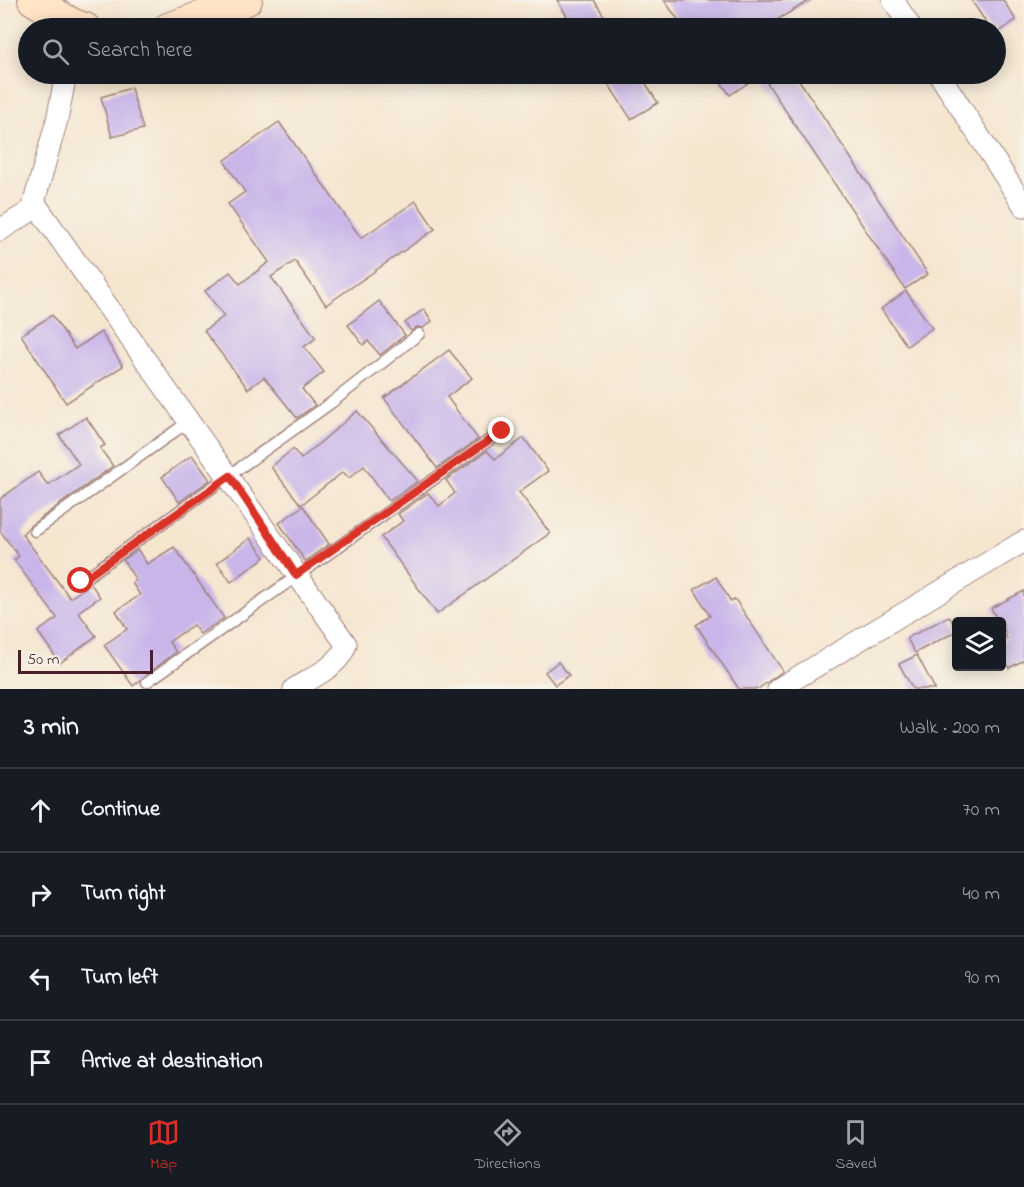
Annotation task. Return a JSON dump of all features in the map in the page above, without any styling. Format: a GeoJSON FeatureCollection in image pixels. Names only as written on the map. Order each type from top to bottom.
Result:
{"type":"FeatureCollection","features":[{"type":"Feature","properties":{"kind":"street"},"geometry":{"type":"LineString","coordinates":[[33,0],[62,18]]}},
{"type":"Feature","properties":{"kind":"street"},"geometry":{"type":"LineString","coordinates":[[196,18],[246,0]]}},
{"type":"Feature","properties":{"kind":"street"},"geometry":{"type":"LineString","coordinates":[[893,0],[905,18]]}},
{"type":"Feature","properties":{"kind":"street"},"geometry":{"type":"LineString","coordinates":[[64,84],[57,120],[34,202],[188,422],[230,476],[296,575],[346,644],[344,654],[335,663],[294,689]]}},
{"type":"Feature","properties":{"kind":"street"},"geometry":{"type":"LineString","coordinates":[[945,84],[1024,206]]}},
{"type":"Feature","properties":{"kind":"street"},"geometry":{"type":"LineString","coordinates":[[0,230],[36,207]]}},
{"type":"Feature","properties":{"kind":"street"},"geometry":{"type":"LineString","coordinates":[[778,689],[810,681],[1024,541]]}},
{"type":"Feature","properties":{"kind":"lane"},"geometry":{"type":"LineString","coordinates":[[81,581],[332,404],[419,334]]}},
{"type":"Feature","properties":{"kind":"lane"},"geometry":{"type":"LineString","coordinates":[[35,531],[188,422]]}},
{"type":"Feature","properties":{"kind":"lane"},"geometry":{"type":"LineString","coordinates":[[147,682],[502,431]]}},
{"type":"Feature","properties":{"kind":"building"},"geometry":{"type":"Polygon","coordinates":[[[557,0],[594,0],[606,18],[568,18],[557,0]]]}},
{"type":"Feature","properties":{"kind":"building"},"geometry":{"type":"Polygon","coordinates":[[[664,0],[811,0],[780,18],[677,18],[664,0]]]}},
{"type":"Feature","properties":{"kind":"building"},"geometry":{"type":"Polygon","coordinates":[[[971,0],[1003,0],[1016,20],[1006,27],[1006,18],[983,18],[971,0]]]}},
{"type":"Feature","properties":{"kind":"building"},"geometry":{"type":"Polygon","coordinates":[[[608,84],[646,84],[658,103],[631,119],[608,84]]]}},
{"type":"Feature","properties":{"kind":"building"},"geometry":{"type":"Polygon","coordinates":[[[722,84],[746,84],[730,95],[722,84]]]}},
{"type":"Feature","properties":{"kind":"building"},"geometry":{"type":"Polygon","coordinates":[[[768,84],[802,84],[928,274],[905,289],[768,84]]]}},
{"type":"Feature","properties":{"kind":"building"},"geometry":{"type":"Polygon","coordinates":[[[131,88],[143,129],[112,137],[101,97],[131,88]]]}},
{"type":"Feature","properties":{"kind":"building"},"geometry":{"type":"Polygon","coordinates":[[[279,122],[361,238],[416,201],[435,229],[326,305],[295,261],[271,277],[316,338],[304,347],[324,372],[302,389],[315,405],[297,418],[264,377],[248,389],[204,331],[224,316],[205,291],[230,272],[240,284],[269,262],[228,204],[245,192],[224,161],[279,122]]]}},
{"type":"Feature","properties":{"kind":"building"},"geometry":{"type":"Polygon","coordinates":[[[906,291],[932,328],[907,346],[881,309],[906,291]]]}},
{"type":"Feature","properties":{"kind":"building"},"geometry":{"type":"Polygon","coordinates":[[[379,301],[405,335],[380,355],[368,341],[363,345],[348,325],[379,301]]]}},
{"type":"Feature","properties":{"kind":"building"},"geometry":{"type":"Polygon","coordinates":[[[424,309],[432,321],[423,328],[417,327],[411,331],[405,323],[424,309]]]}},
{"type":"Feature","properties":{"kind":"building"},"geometry":{"type":"Polygon","coordinates":[[[52,315],[75,349],[101,332],[123,366],[66,403],[21,335],[52,315]]]}},
{"type":"Feature","properties":{"kind":"building"},"geometry":{"type":"Polygon","coordinates":[[[449,350],[472,378],[447,397],[478,439],[437,468],[384,398],[449,350]]]}},
{"type":"Feature","properties":{"kind":"building"},"geometry":{"type":"Polygon","coordinates":[[[357,411],[418,481],[389,501],[364,466],[349,478],[343,472],[301,505],[271,467],[293,449],[301,459],[357,411]]]}},
{"type":"Feature","properties":{"kind":"building"},"geometry":{"type":"Polygon","coordinates":[[[86,417],[105,445],[100,448],[113,466],[31,525],[22,534],[70,598],[91,584],[100,597],[78,612],[96,636],[60,663],[38,632],[57,618],[14,560],[19,556],[0,531],[0,499],[38,472],[48,485],[79,464],[59,435],[86,417]]]}},
{"type":"Feature","properties":{"kind":"building"},"geometry":{"type":"Polygon","coordinates":[[[524,438],[548,471],[519,492],[550,533],[437,614],[381,537],[403,521],[398,514],[428,493],[439,506],[455,493],[446,480],[487,451],[495,459],[524,438]]]}},
{"type":"Feature","properties":{"kind":"building"},"geometry":{"type":"Polygon","coordinates":[[[192,455],[210,480],[179,502],[162,477],[192,455]]]}},
{"type":"Feature","properties":{"kind":"building"},"geometry":{"type":"Polygon","coordinates":[[[303,506],[329,544],[305,561],[279,523],[303,506]]]}},
{"type":"Feature","properties":{"kind":"building"},"geometry":{"type":"Polygon","coordinates":[[[250,538],[265,557],[231,582],[217,563],[250,538]]]}},
{"type":"Feature","properties":{"kind":"building"},"geometry":{"type":"Polygon","coordinates":[[[174,547],[224,618],[200,634],[193,625],[169,642],[176,652],[133,686],[104,645],[127,629],[116,611],[140,595],[132,583],[136,580],[123,560],[138,550],[147,564],[174,547]]]}},
{"type":"Feature","properties":{"kind":"building"},"geometry":{"type":"Polygon","coordinates":[[[716,577],[731,602],[735,599],[783,671],[758,689],[739,689],[696,625],[710,616],[694,589],[716,577]]]}},
{"type":"Feature","properties":{"kind":"building"},"geometry":{"type":"Polygon","coordinates":[[[1024,591],[1024,660],[1009,668],[1006,662],[1006,617],[996,617],[991,608],[1024,591]]]}},
{"type":"Feature","properties":{"kind":"building"},"geometry":{"type":"Polygon","coordinates":[[[949,616],[952,622],[952,634],[915,653],[907,638],[949,616]]]}},
{"type":"Feature","properties":{"kind":"building"},"geometry":{"type":"Polygon","coordinates":[[[917,655],[935,689],[913,689],[899,664],[917,655]]]}},
{"type":"Feature","properties":{"kind":"building"},"geometry":{"type":"Polygon","coordinates":[[[558,662],[569,675],[555,685],[545,672],[558,662]]]}},
{"type":"Feature","properties":{"kind":"route"},"geometry":{"type":"LineString","coordinates":[[81,581],[230,476],[296,575],[502,431]]}}]}
